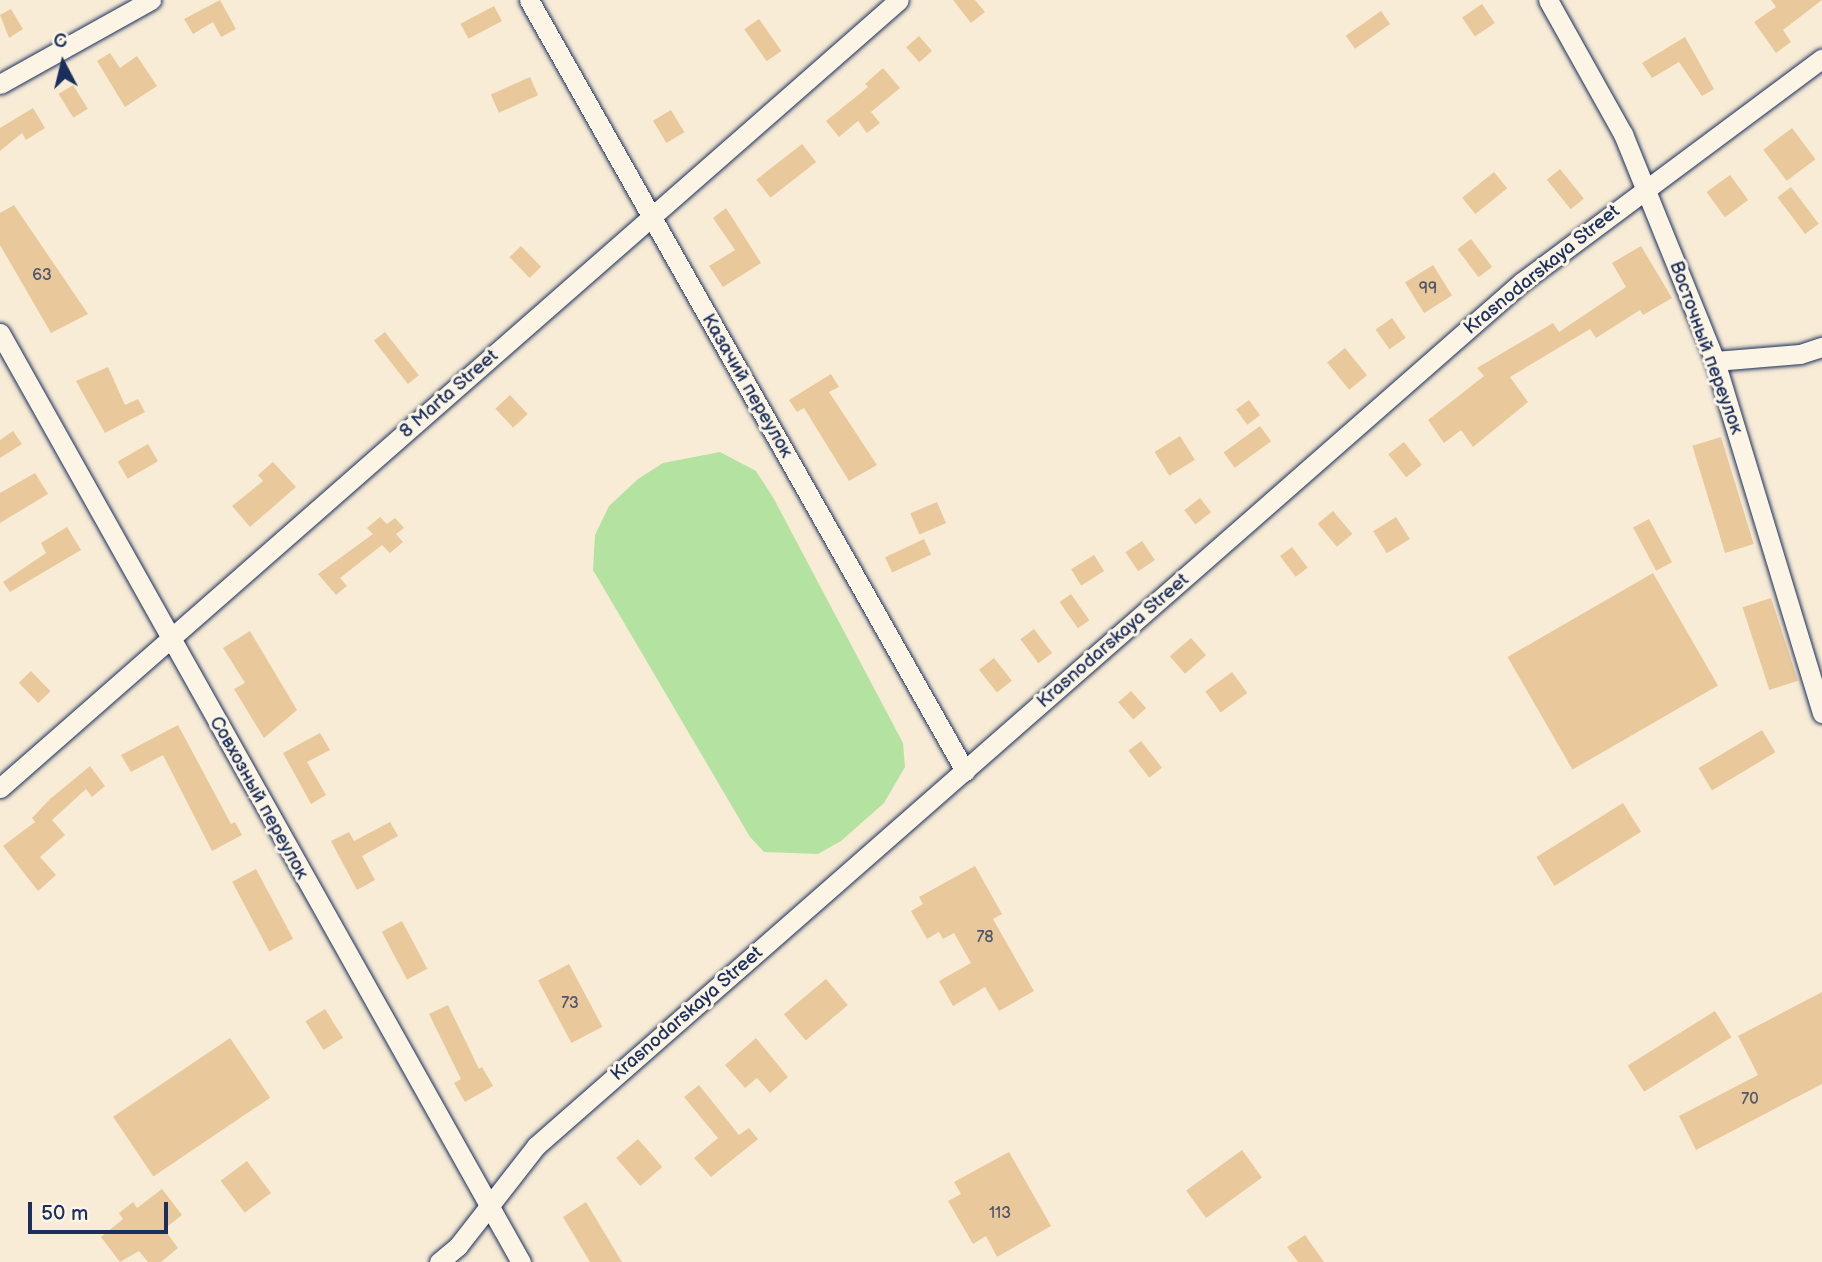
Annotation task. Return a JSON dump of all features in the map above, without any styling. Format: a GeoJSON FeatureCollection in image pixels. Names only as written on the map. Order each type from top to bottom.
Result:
{"type":"FeatureCollection","features":[{"type":"Feature","properties":{"kind":"street"},"geometry":{"type":"LineString","coordinates":[[0,84],[151,0]]}},
{"type":"Feature","properties":{"kind":"street","name":"Казачий переулок"},"geometry":{"type":"LineString","coordinates":[[529,0],[965,771]]}},
{"type":"Feature","properties":{"kind":"street","name":"8 Marta Street"},"geometry":{"type":"LineString","coordinates":[[0,788],[899,0]]}},
{"type":"Feature","properties":{"kind":"street","name":"Восточный переулок"},"geometry":{"type":"LineString","coordinates":[[1548,0],[1623,134],[1715,362],[1816,670],[1822,713]]}},
{"type":"Feature","properties":{"kind":"street","name":"Krasnodarskaya Street"},"geometry":{"type":"LineString","coordinates":[[439,1262],[458,1246],[487,1205],[536,1146],[1522,282],[1822,58]]}},
{"type":"Feature","properties":{"kind":"street","name":"Совхозный переулок"},"geometry":{"type":"LineString","coordinates":[[0,333],[521,1262]]}},
{"type":"Feature","properties":{"kind":"street"},"geometry":{"type":"LineString","coordinates":[[1715,362],[1800,354],[1822,347]]}},
{"type":"Feature","properties":{"kind":"green space"},"geometry":{"type":"Polygon","coordinates":[[[720,452],[756,471],[774,499],[903,743],[905,767],[884,803],[841,841],[818,854],[764,852],[750,837],[593,570],[595,535],[609,506],[638,479],[663,463],[720,452]]]}},
{"type":"Feature","properties":{"kind":"building"},"geometry":{"type":"Polygon","coordinates":[[[220,0],[236,29],[221,37],[213,22],[193,34],[184,19],[220,0]]]}},
{"type":"Feature","properties":{"kind":"building"},"geometry":{"type":"Polygon","coordinates":[[[953,0],[975,0],[985,12],[971,23],[953,0]]]}},
{"type":"Feature","properties":{"kind":"building"},"geometry":{"type":"Polygon","coordinates":[[[1771,0],[1822,0],[1783,30],[1791,42],[1776,53],[1754,22],[1776,7],[1771,0]]]}},
{"type":"Feature","properties":{"kind":"building"},"geometry":{"type":"Polygon","coordinates":[[[1482,4],[1495,23],[1475,36],[1462,17],[1482,4]]]}},
{"type":"Feature","properties":{"kind":"building"},"geometry":{"type":"Polygon","coordinates":[[[494,6],[502,21],[468,39],[460,24],[494,6]]]}},
{"type":"Feature","properties":{"kind":"building"},"geometry":{"type":"Polygon","coordinates":[[[11,9],[23,29],[9,38],[0,15],[11,9]]]}},
{"type":"Feature","properties":{"kind":"building"},"geometry":{"type":"Polygon","coordinates":[[[1381,11],[1390,24],[1355,49],[1346,36],[1381,11]]]}},
{"type":"Feature","properties":{"kind":"building"},"geometry":{"type":"Polygon","coordinates":[[[759,19],[781,51],[767,61],[744,29],[759,19]]]}},
{"type":"Feature","properties":{"kind":"building"},"geometry":{"type":"Polygon","coordinates":[[[919,36],[932,51],[919,62],[906,47],[919,36]]]}},
{"type":"Feature","properties":{"kind":"building"},"geometry":{"type":"Polygon","coordinates":[[[1685,37],[1714,89],[1702,96],[1679,62],[1652,78],[1642,63],[1685,37]]]}},
{"type":"Feature","properties":{"kind":"building"},"geometry":{"type":"Polygon","coordinates":[[[110,53],[120,68],[137,56],[157,86],[125,107],[97,61],[110,53]]]}},
{"type":"Feature","properties":{"kind":"building"},"geometry":{"type":"Polygon","coordinates":[[[883,68],[900,88],[871,112],[880,123],[867,133],[858,121],[839,137],[826,121],[868,87],[865,84],[883,68]]]}},
{"type":"Feature","properties":{"kind":"building"},"geometry":{"type":"Polygon","coordinates":[[[530,77],[538,95],[499,113],[491,94],[530,77]]]}},
{"type":"Feature","properties":{"kind":"building"},"geometry":{"type":"Polygon","coordinates":[[[73,85],[88,109],[73,118],[59,94],[73,85]]]}},
{"type":"Feature","properties":{"kind":"building"},"geometry":{"type":"Polygon","coordinates":[[[33,108],[45,128],[26,140],[22,133],[0,151],[0,128],[33,108]]]}},
{"type":"Feature","properties":{"kind":"building"},"geometry":{"type":"Polygon","coordinates":[[[671,110],[684,132],[666,143],[653,121],[671,110]]]}},
{"type":"Feature","properties":{"kind":"building"},"geometry":{"type":"Polygon","coordinates":[[[1792,128],[1815,159],[1787,181],[1763,150],[1792,128]]]}},
{"type":"Feature","properties":{"kind":"building"},"geometry":{"type":"Polygon","coordinates":[[[802,144],[816,162],[770,198],[756,180],[802,144]]]}},
{"type":"Feature","properties":{"kind":"building"},"geometry":{"type":"Polygon","coordinates":[[[1560,169],[1584,199],[1571,209],[1547,180],[1560,169]]]}},
{"type":"Feature","properties":{"kind":"building"},"geometry":{"type":"Polygon","coordinates":[[[1494,172],[1507,188],[1475,214],[1462,198],[1494,172]]]}},
{"type":"Feature","properties":{"kind":"building"},"geometry":{"type":"Polygon","coordinates":[[[1730,175],[1748,200],[1725,217],[1707,192],[1730,175]]]}},
{"type":"Feature","properties":{"kind":"building"},"geometry":{"type":"Polygon","coordinates":[[[1791,187],[1819,224],[1805,234],[1777,197],[1791,187]]]}},
{"type":"Feature","properties":{"kind":"building"},"geometry":{"type":"Polygon","coordinates":[[[14,205],[88,314],[51,333],[0,245],[0,213],[14,205]]]}},
{"type":"Feature","properties":{"kind":"building"},"geometry":{"type":"Polygon","coordinates":[[[726,208],[761,263],[723,287],[709,266],[735,250],[713,218],[726,208]]]}},
{"type":"Feature","properties":{"kind":"building"},"geometry":{"type":"Polygon","coordinates":[[[1471,239],[1492,267],[1478,277],[1457,249],[1471,239]]]}},
{"type":"Feature","properties":{"kind":"building"},"geometry":{"type":"Polygon","coordinates":[[[521,246],[541,267],[530,278],[509,257],[521,246]]]}},
{"type":"Feature","properties":{"kind":"building"},"geometry":{"type":"Polygon","coordinates":[[[1641,246],[1672,298],[1643,315],[1640,310],[1596,338],[1590,329],[1510,377],[1528,402],[1473,447],[1461,430],[1444,443],[1428,420],[1484,376],[1477,368],[1553,323],[1559,332],[1626,287],[1612,263],[1641,246]]]}},
{"type":"Feature","properties":{"kind":"building"},"geometry":{"type":"Polygon","coordinates":[[[1433,265],[1452,296],[1424,313],[1405,282],[1433,265]]]}},
{"type":"Feature","properties":{"kind":"building"},"geometry":{"type":"Polygon","coordinates":[[[1392,318],[1406,338],[1389,349],[1376,329],[1392,318]]]}},
{"type":"Feature","properties":{"kind":"building"},"geometry":{"type":"Polygon","coordinates":[[[385,332],[419,375],[408,384],[374,341],[385,332]]]}},
{"type":"Feature","properties":{"kind":"building"},"geometry":{"type":"Polygon","coordinates":[[[1345,348],[1367,375],[1349,390],[1327,362],[1345,348]]]}},
{"type":"Feature","properties":{"kind":"building"},"geometry":{"type":"Polygon","coordinates":[[[108,367],[125,405],[138,399],[145,412],[105,433],[76,381],[108,367]]]}},
{"type":"Feature","properties":{"kind":"building"},"geometry":{"type":"Polygon","coordinates":[[[831,374],[839,387],[829,392],[877,465],[849,481],[804,408],[797,412],[789,400],[831,374]]]}},
{"type":"Feature","properties":{"kind":"building"},"geometry":{"type":"Polygon","coordinates":[[[510,395],[528,414],[513,428],[495,409],[510,395]]]}},
{"type":"Feature","properties":{"kind":"building"},"geometry":{"type":"Polygon","coordinates":[[[1249,400],[1260,415],[1247,425],[1236,409],[1249,400]]]}},
{"type":"Feature","properties":{"kind":"building"},"geometry":{"type":"Polygon","coordinates":[[[1260,426],[1271,441],[1235,468],[1224,452],[1260,426]]]}},
{"type":"Feature","properties":{"kind":"building"},"geometry":{"type":"Polygon","coordinates":[[[13,431],[22,444],[0,458],[0,440],[13,431]]]}},
{"type":"Feature","properties":{"kind":"building"},"geometry":{"type":"Polygon","coordinates":[[[1180,436],[1195,460],[1169,476],[1155,452],[1180,436]]]}},
{"type":"Feature","properties":{"kind":"building"},"geometry":{"type":"Polygon","coordinates":[[[1721,437],[1754,544],[1725,553],[1692,446],[1721,437]]]}},
{"type":"Feature","properties":{"kind":"building"},"geometry":{"type":"Polygon","coordinates":[[[1404,442],[1422,465],[1406,477],[1388,454],[1404,442]]]}},
{"type":"Feature","properties":{"kind":"building"},"geometry":{"type":"Polygon","coordinates":[[[148,444],[158,461],[128,479],[118,462],[148,444]]]}},
{"type":"Feature","properties":{"kind":"building"},"geometry":{"type":"Polygon","coordinates":[[[273,462],[296,487],[250,527],[232,506],[263,481],[258,475],[273,462]]]}},
{"type":"Feature","properties":{"kind":"building"},"geometry":{"type":"Polygon","coordinates":[[[35,473],[48,494],[0,523],[0,493],[35,473]]]}},
{"type":"Feature","properties":{"kind":"building"},"geometry":{"type":"Polygon","coordinates":[[[1200,498],[1211,512],[1195,524],[1184,510],[1200,498]]]}},
{"type":"Feature","properties":{"kind":"building"},"geometry":{"type":"Polygon","coordinates":[[[937,502],[946,523],[919,535],[910,513],[937,502]]]}},
{"type":"Feature","properties":{"kind":"building"},"geometry":{"type":"Polygon","coordinates":[[[1333,511],[1352,534],[1337,547],[1318,524],[1333,511]]]}},
{"type":"Feature","properties":{"kind":"building"},"geometry":{"type":"Polygon","coordinates":[[[380,517],[387,524],[395,518],[404,528],[396,534],[403,542],[390,553],[382,545],[340,578],[347,586],[336,595],[318,574],[373,534],[367,528],[380,517]]]}},
{"type":"Feature","properties":{"kind":"building"},"geometry":{"type":"Polygon","coordinates":[[[1396,517],[1410,539],[1387,553],[1373,531],[1396,517]]]}},
{"type":"Feature","properties":{"kind":"building"},"geometry":{"type":"Polygon","coordinates":[[[1649,519],[1672,562],[1656,571],[1633,527],[1649,519]]]}},
{"type":"Feature","properties":{"kind":"building"},"geometry":{"type":"Polygon","coordinates":[[[67,527],[81,550],[10,592],[3,582],[46,553],[41,543],[67,527]]]}},
{"type":"Feature","properties":{"kind":"building"},"geometry":{"type":"Polygon","coordinates":[[[924,539],[931,554],[892,573],[885,557],[924,539]]]}},
{"type":"Feature","properties":{"kind":"building"},"geometry":{"type":"Polygon","coordinates":[[[1142,541],[1155,560],[1138,571],[1125,552],[1142,541]]]}},
{"type":"Feature","properties":{"kind":"building"},"geometry":{"type":"Polygon","coordinates":[[[1292,547],[1308,568],[1296,577],[1280,556],[1292,547]]]}},
{"type":"Feature","properties":{"kind":"building"},"geometry":{"type":"Polygon","coordinates":[[[1094,555],[1104,571],[1081,585],[1071,569],[1094,555]]]}},
{"type":"Feature","properties":{"kind":"building"},"geometry":{"type":"Polygon","coordinates":[[[1653,573],[1718,686],[1573,770],[1508,657],[1653,573]]]}},
{"type":"Feature","properties":{"kind":"building"},"geometry":{"type":"Polygon","coordinates":[[[1071,594],[1089,620],[1078,628],[1060,602],[1071,594]]]}},
{"type":"Feature","properties":{"kind":"building"},"geometry":{"type":"Polygon","coordinates":[[[1771,598],[1798,681],[1769,690],[1742,607],[1771,598]]]}},
{"type":"Feature","properties":{"kind":"building"},"geometry":{"type":"Polygon","coordinates":[[[1034,629],[1052,653],[1038,663],[1020,639],[1034,629]]]}},
{"type":"Feature","properties":{"kind":"building"},"geometry":{"type":"Polygon","coordinates":[[[250,631],[297,710],[264,738],[234,689],[245,683],[223,648],[250,631]]]}},
{"type":"Feature","properties":{"kind":"building"},"geometry":{"type":"Polygon","coordinates":[[[1191,638],[1206,655],[1185,674],[1170,656],[1191,638]]]}},
{"type":"Feature","properties":{"kind":"building"},"geometry":{"type":"Polygon","coordinates":[[[994,658],[1012,681],[997,693],[979,670],[994,658]]]}},
{"type":"Feature","properties":{"kind":"building"},"geometry":{"type":"Polygon","coordinates":[[[31,671],[50,691],[38,703],[19,683],[31,671]]]}},
{"type":"Feature","properties":{"kind":"building"},"geometry":{"type":"Polygon","coordinates":[[[1232,672],[1247,693],[1221,712],[1205,691],[1232,672]]]}},
{"type":"Feature","properties":{"kind":"building"},"geometry":{"type":"Polygon","coordinates":[[[1131,691],[1146,708],[1133,720],[1118,702],[1131,691]]]}},
{"type":"Feature","properties":{"kind":"building"},"geometry":{"type":"Polygon","coordinates":[[[178,725],[231,824],[235,822],[242,835],[212,851],[163,755],[131,772],[121,755],[178,725]]]}},
{"type":"Feature","properties":{"kind":"building"},"geometry":{"type":"Polygon","coordinates":[[[1762,730],[1775,752],[1712,790],[1699,768],[1762,730]]]}},
{"type":"Feature","properties":{"kind":"building"},"geometry":{"type":"Polygon","coordinates":[[[320,733],[330,750],[307,762],[326,795],[311,804],[283,753],[320,733]]]}},
{"type":"Feature","properties":{"kind":"building"},"geometry":{"type":"Polygon","coordinates":[[[1141,741],[1162,768],[1149,778],[1128,751],[1141,741]]]}},
{"type":"Feature","properties":{"kind":"building"},"geometry":{"type":"Polygon","coordinates":[[[90,766],[105,786],[92,797],[86,789],[52,820],[65,835],[40,857],[56,875],[38,891],[3,846],[35,822],[32,818],[50,799],[90,766]]]}},
{"type":"Feature","properties":{"kind":"building"},"geometry":{"type":"Polygon","coordinates":[[[1623,803],[1641,832],[1555,886],[1536,857],[1623,803]]]}},
{"type":"Feature","properties":{"kind":"building"},"geometry":{"type":"Polygon","coordinates":[[[390,822],[398,836],[362,856],[375,880],[357,890],[331,841],[349,832],[354,841],[390,822]]]}},
{"type":"Feature","properties":{"kind":"building"},"geometry":{"type":"Polygon","coordinates":[[[975,866],[1002,914],[993,919],[1034,991],[999,1011],[985,987],[953,1006],[939,981],[971,963],[954,933],[943,939],[939,932],[927,939],[911,911],[923,904],[919,897],[975,866]]]}},
{"type":"Feature","properties":{"kind":"building"},"geometry":{"type":"Polygon","coordinates":[[[256,869],[293,939],[269,951],[232,882],[256,869]]]}},
{"type":"Feature","properties":{"kind":"building"},"geometry":{"type":"Polygon","coordinates":[[[402,921],[427,969],[407,979],[382,932],[402,921]]]}},
{"type":"Feature","properties":{"kind":"building"},"geometry":{"type":"Polygon","coordinates":[[[569,964],[602,1027],[571,1043],[538,980],[569,964]]]}},
{"type":"Feature","properties":{"kind":"building"},"geometry":{"type":"Polygon","coordinates":[[[826,979],[848,1005],[806,1040],[784,1014],[826,979]]]}},
{"type":"Feature","properties":{"kind":"building"},"geometry":{"type":"Polygon","coordinates":[[[1822,992],[1822,1084],[1696,1150],[1679,1116],[1758,1075],[1738,1036],[1822,992]]]}},
{"type":"Feature","properties":{"kind":"building"},"geometry":{"type":"Polygon","coordinates":[[[448,1005],[479,1069],[482,1067],[493,1086],[465,1102],[454,1083],[461,1079],[429,1014],[448,1005]]]}},
{"type":"Feature","properties":{"kind":"building"},"geometry":{"type":"Polygon","coordinates":[[[325,1009],[343,1038],[324,1050],[305,1021],[325,1009]]]}},
{"type":"Feature","properties":{"kind":"building"},"geometry":{"type":"Polygon","coordinates":[[[1715,1011],[1731,1037],[1644,1092],[1628,1066],[1715,1011]]]}},
{"type":"Feature","properties":{"kind":"building"},"geometry":{"type":"Polygon","coordinates":[[[230,1038],[270,1098],[153,1177],[113,1117],[230,1038]]]}},
{"type":"Feature","properties":{"kind":"building"},"geometry":{"type":"Polygon","coordinates":[[[756,1038],[788,1077],[770,1093],[757,1078],[745,1088],[725,1065],[756,1038]]]}},
{"type":"Feature","properties":{"kind":"building"},"geometry":{"type":"Polygon","coordinates":[[[699,1085],[739,1135],[749,1128],[758,1139],[711,1177],[694,1158],[718,1138],[684,1097],[699,1085]]]}},
{"type":"Feature","properties":{"kind":"building"},"geometry":{"type":"Polygon","coordinates":[[[638,1139],[662,1167],[640,1186],[616,1158],[638,1139]]]}},
{"type":"Feature","properties":{"kind":"building"},"geometry":{"type":"Polygon","coordinates":[[[1242,1150],[1262,1178],[1206,1218],[1186,1191],[1242,1150]]]}},
{"type":"Feature","properties":{"kind":"building"},"geometry":{"type":"Polygon","coordinates":[[[1009,1152],[1051,1226],[997,1257],[986,1236],[973,1244],[948,1201],[961,1194],[954,1182],[1009,1152]]]}},
{"type":"Feature","properties":{"kind":"building"},"geometry":{"type":"Polygon","coordinates":[[[247,1161],[271,1193],[245,1213],[221,1181],[247,1161]]]}},
{"type":"Feature","properties":{"kind":"building"},"geometry":{"type":"Polygon","coordinates":[[[162,1189],[182,1215],[164,1229],[178,1248],[161,1262],[148,1262],[139,1251],[120,1262],[101,1237],[123,1219],[119,1213],[133,1202],[137,1208],[162,1189]]]}},
{"type":"Feature","properties":{"kind":"building"},"geometry":{"type":"Polygon","coordinates":[[[586,1202],[622,1262],[590,1262],[563,1217],[586,1202]]]}},
{"type":"Feature","properties":{"kind":"building"},"geometry":{"type":"Polygon","coordinates":[[[1305,1235],[1324,1262],[1298,1262],[1287,1247],[1305,1235]]]}}]}
